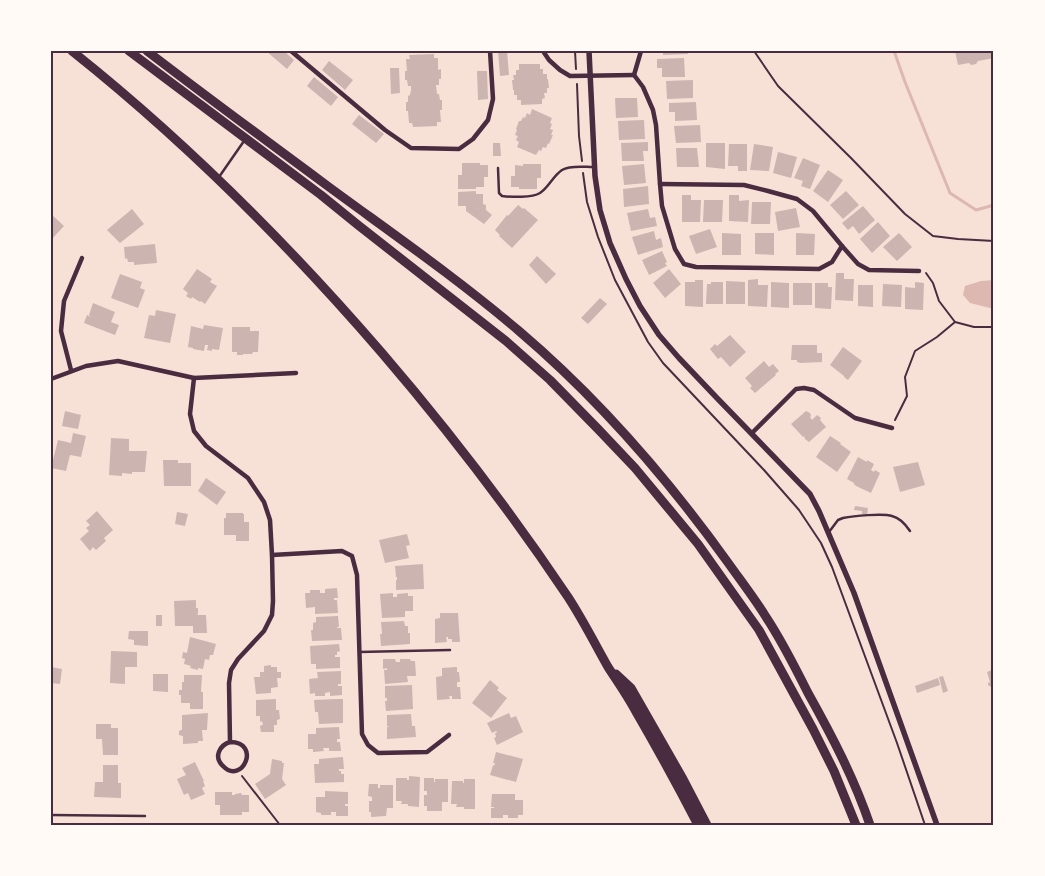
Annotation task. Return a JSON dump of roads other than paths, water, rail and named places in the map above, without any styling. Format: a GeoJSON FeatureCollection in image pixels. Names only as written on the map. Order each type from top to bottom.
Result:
{"type":"FeatureCollection","features":[{"type":"Feature","properties":{"kind":"highway"},"geometry":{"type":"LineString","coordinates":[[72,51],[218,178],[344,309],[421,399],[518,525],[570,600],[634,708],[698,825]]}},
{"type":"Feature","properties":{"kind":"highway"},"geometry":{"type":"LineString","coordinates":[[128,51],[321,195],[506,341],[550,380],[635,468],[698,544],[759,630],[834,771],[856,825]]}},
{"type":"Feature","properties":{"kind":"highway"},"geometry":{"type":"LineString","coordinates":[[147,51],[485,303],[553,361],[608,416],[654,466],[697,521],[767,618],[834,740],[860,795],[870,825]]}},
{"type":"Feature","properties":{"kind":"highway"},"geometry":{"type":"LineString","coordinates":[[609,667],[631,688],[671,756],[707,825]]}},
{"type":"Feature","properties":{"kind":"street"},"geometry":{"type":"LineString","coordinates":[[291,51],[385,130],[411,148],[449,149],[459,149],[473,139],[488,120],[493,99],[490,51]]}},
{"type":"Feature","properties":{"kind":"street"},"geometry":{"type":"LineString","coordinates":[[543,51],[549,60],[570,76],[634,75]]}},
{"type":"Feature","properties":{"kind":"street"},"geometry":{"type":"LineString","coordinates":[[588,51],[595,176],[600,210],[610,243],[640,306],[659,335],[710,391],[810,494],[854,593],[937,825]]}},
{"type":"Feature","properties":{"kind":"street"},"geometry":{"type":"LineString","coordinates":[[634,75],[641,51]]}},
{"type":"Feature","properties":{"kind":"street"},"geometry":{"type":"LineString","coordinates":[[634,75],[643,87],[653,110],[656,125],[662,206],[675,249],[684,264],[696,267],[819,269],[832,262],[842,246]]}},
{"type":"Feature","properties":{"kind":"street"},"geometry":{"type":"LineString","coordinates":[[660,184],[744,185],[797,199],[813,211],[858,264],[869,270],[919,271]]}},
{"type":"Feature","properties":{"kind":"street"},"geometry":{"type":"LineString","coordinates":[[72,370],[62,332],[64,301],[82,258]]}},
{"type":"Feature","properties":{"kind":"street"},"geometry":{"type":"LineString","coordinates":[[51,379],[86,366],[118,361],[194,378],[296,374]]}},
{"type":"Feature","properties":{"kind":"street"},"geometry":{"type":"LineString","coordinates":[[194,378],[190,414],[194,431],[206,446],[248,478],[264,502],[270,520],[272,615],[264,631],[238,659],[231,670],[229,683],[230,742]]}},
{"type":"Feature","properties":{"kind":"street"},"geometry":{"type":"LineString","coordinates":[[752,434],[796,389],[804,388],[814,390],[855,418],[892,428]]}},
{"type":"Feature","properties":{"kind":"street"},"geometry":{"type":"LineString","coordinates":[[272,555],[342,551],[352,556],[357,575],[362,734],[368,745],[378,753],[427,752],[449,735]]}},
{"type":"Feature","properties":{"kind":"street"},"geometry":{"type":"LineString","coordinates":[[230,742],[240,743],[246,750],[247,760],[242,768],[237,770],[228,770],[218,760],[222,746],[230,742]]}},
{"type":"Feature","properties":{"kind":"lane"},"geometry":{"type":"LineString","coordinates":[[218,178],[245,139]]}},
{"type":"Feature","properties":{"kind":"lane"},"geometry":{"type":"LineString","coordinates":[[498,168],[499,193],[505,197],[522,197],[540,193],[562,170],[567,168],[594,167]]}},
{"type":"Feature","properties":{"kind":"lane"},"geometry":{"type":"LineString","coordinates":[[828,533],[838,520],[843,518],[882,515],[894,516],[902,521],[910,532]]}},
{"type":"Feature","properties":{"kind":"lane"},"geometry":{"type":"LineString","coordinates":[[359,652],[450,650]]}},
{"type":"Feature","properties":{"kind":"lane"},"geometry":{"type":"LineString","coordinates":[[51,815],[145,816]]}},
{"type":"Feature","properties":{"kind":"waterway"},"geometry":{"type":"LineString","coordinates":[[894,51],[950,193],[976,210],[994,205]]}}]}
